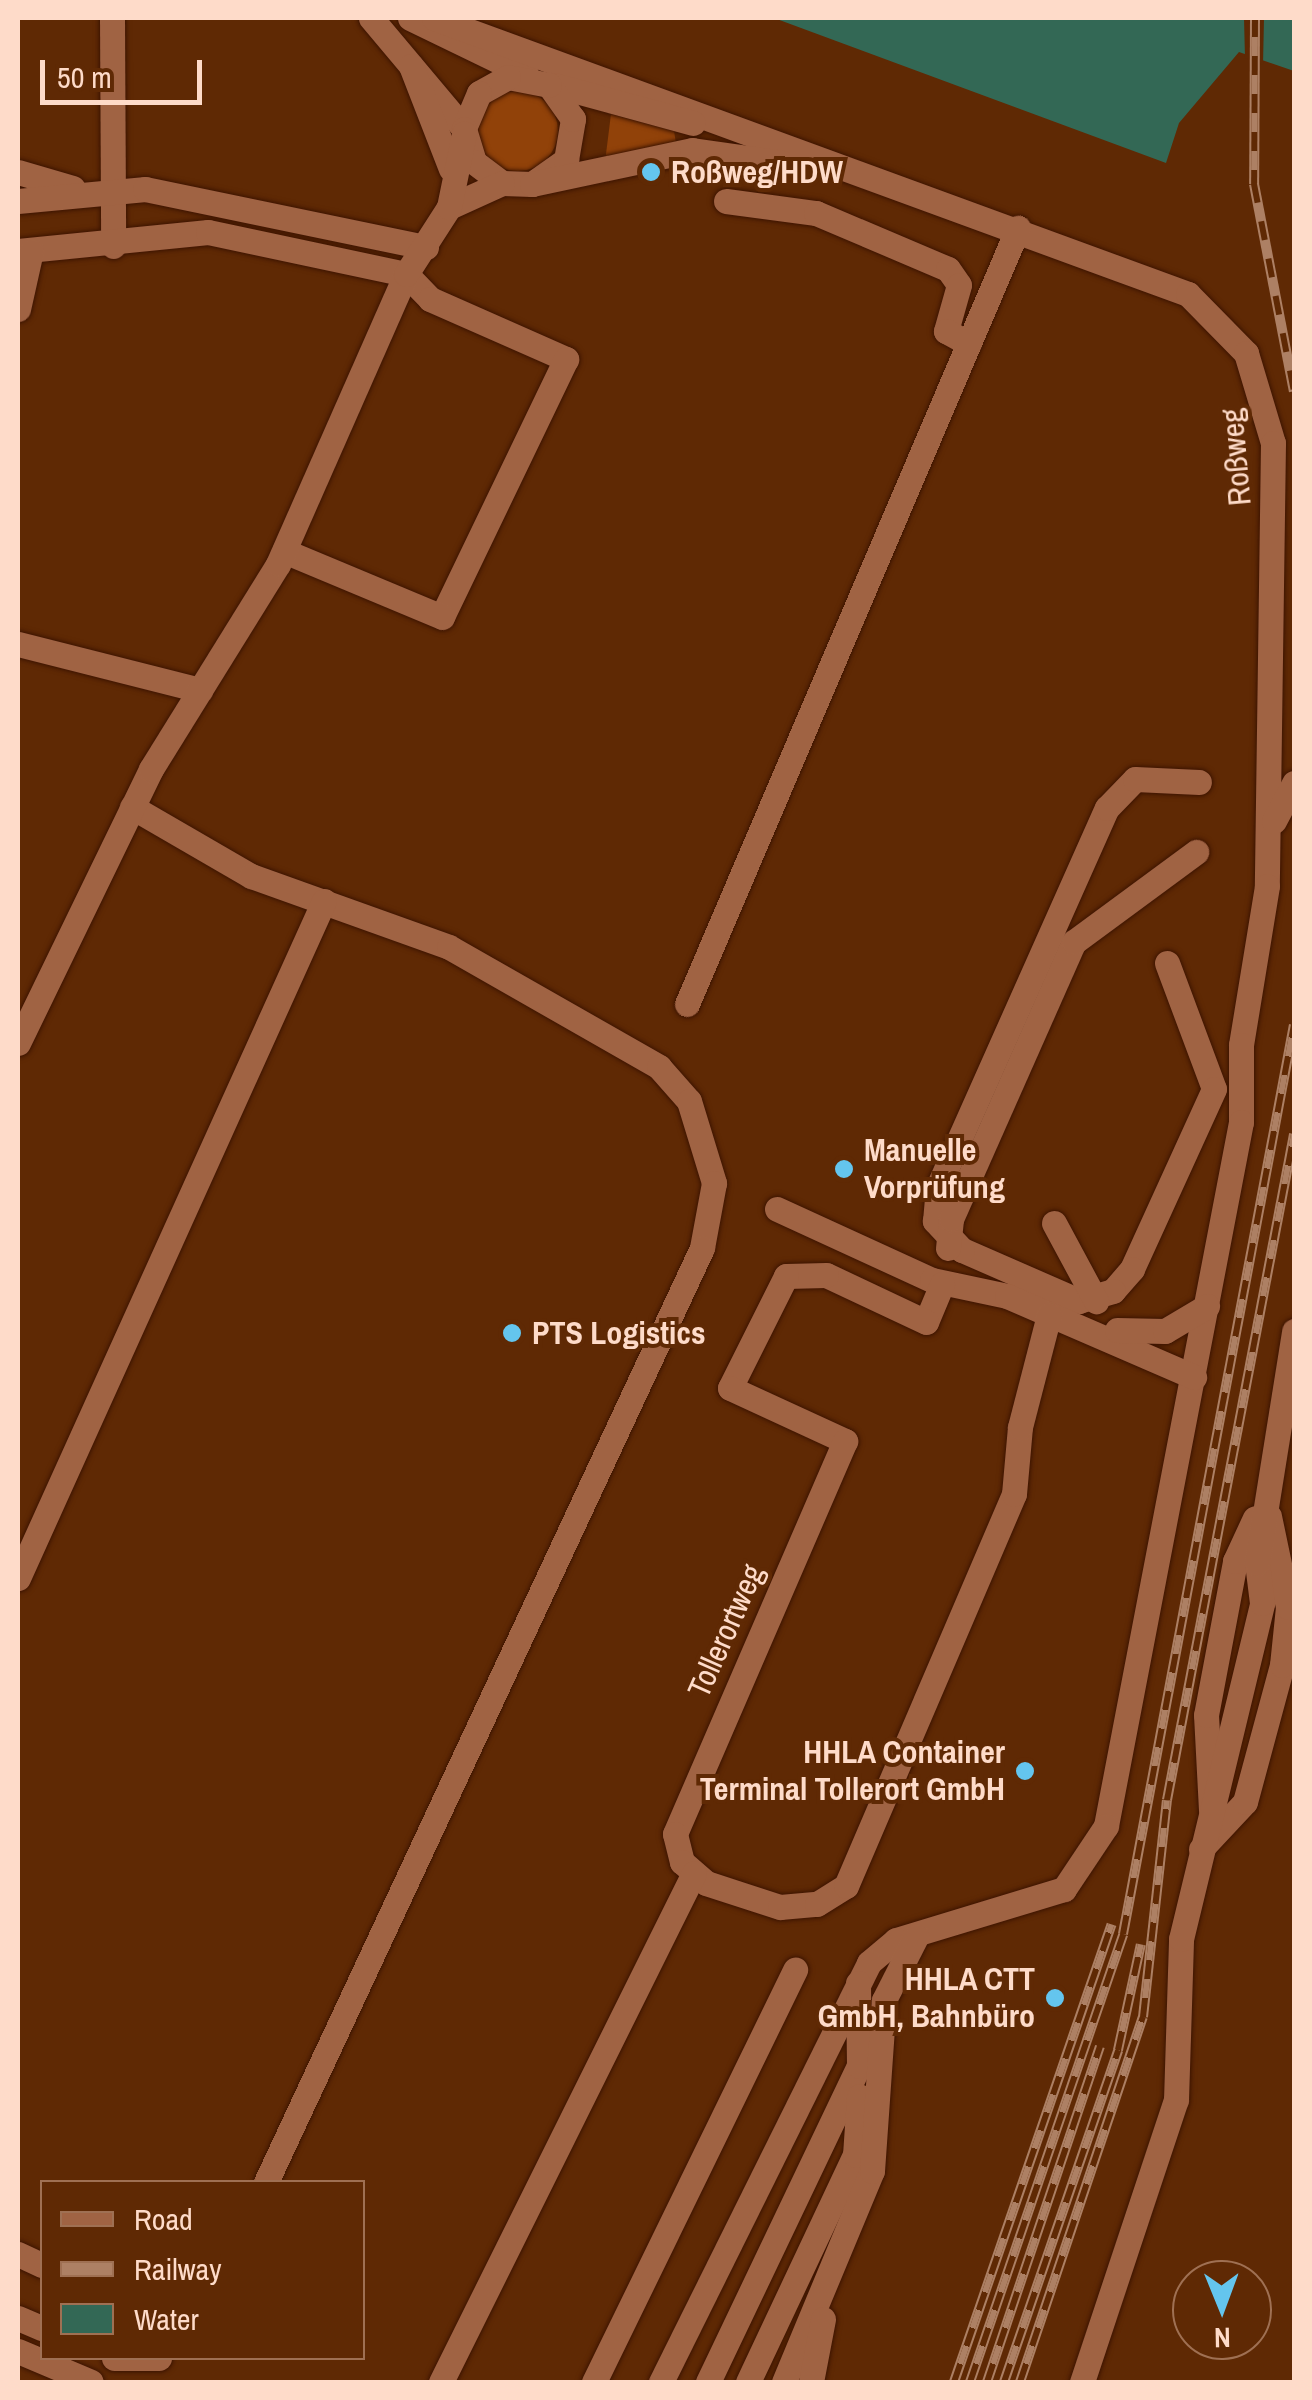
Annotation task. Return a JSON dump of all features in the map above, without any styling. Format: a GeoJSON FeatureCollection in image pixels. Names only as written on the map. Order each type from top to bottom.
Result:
{"type":"FeatureCollection","features":[{"type":"Feature","properties":{"kind":"street"},"geometry":{"type":"LineString","coordinates":[[112,18],[113,246]]}},
{"type":"Feature","properties":{"kind":"street","name":"Roßweg"},"geometry":{"type":"LineString","coordinates":[[371,18],[407,55],[464,131],[474,162],[502,183]]}},
{"type":"Feature","properties":{"kind":"street","name":"Roßweg"},"geometry":{"type":"LineString","coordinates":[[410,18],[538,79],[653,117],[718,127]]}},
{"type":"Feature","properties":{"kind":"street","name":"Roßweg"},"geometry":{"type":"LineString","coordinates":[[434,18],[718,127],[850,175],[1018,228],[1188,294],[1231,333],[1256,371],[1274,463],[1283,737],[1270,830]]}},
{"type":"Feature","properties":{"kind":"street","name":"Roßweg"},"geometry":{"type":"LineString","coordinates":[[407,55],[451,169]]}},
{"type":"Feature","properties":{"kind":"street","name":"Roßweg"},"geometry":{"type":"LineString","coordinates":[[532,184],[563,164],[574,135],[567,104],[538,79],[487,86],[464,131],[451,169],[449,207],[502,183],[532,184],[692,150],[850,175]]}},
{"type":"Feature","properties":{"kind":"street"},"geometry":{"type":"LineString","coordinates":[[18,172],[77,190]]}},
{"type":"Feature","properties":{"kind":"street"},"geometry":{"type":"LineString","coordinates":[[18,202],[77,190],[112,190],[426,247]]}},
{"type":"Feature","properties":{"kind":"street"},"geometry":{"type":"LineString","coordinates":[[726,201],[816,214],[948,270],[960,285],[946,332],[969,344]]}},
{"type":"Feature","properties":{"kind":"street"},"geometry":{"type":"LineString","coordinates":[[18,1043],[132,808],[284,551],[406,274],[449,207]]}},
{"type":"Feature","properties":{"kind":"street"},"geometry":{"type":"LineString","coordinates":[[687,1004],[1018,228]]}},
{"type":"Feature","properties":{"kind":"street"},"geometry":{"type":"LineString","coordinates":[[18,309],[24,251],[113,246],[208,232],[406,274],[430,298],[566,359],[442,617],[284,551]]}},
{"type":"Feature","properties":{"kind":"street"},"geometry":{"type":"LineString","coordinates":[[18,644],[200,690]]}},
{"type":"Feature","properties":{"kind":"street"},"geometry":{"type":"LineString","coordinates":[[1096,1301],[1048,1289],[948,1248],[935,1221],[938,1187],[1107,808],[1135,780],[1199,782]]}},
{"type":"Feature","properties":{"kind":"street"},"geometry":{"type":"LineString","coordinates":[[660,2382],[858,1984],[880,1949],[1044,1900],[1094,1852],[1118,1777],[1241,1122],[1246,1016],[1270,830],[1294,783]]}},
{"type":"Feature","properties":{"kind":"street"},"geometry":{"type":"LineString","coordinates":[[132,808],[223,864],[449,947],[667,1072],[698,1123],[715,1196],[702,1248],[267,2180]]}},
{"type":"Feature","properties":{"kind":"street"},"geometry":{"type":"LineString","coordinates":[[948,1248],[1074,942],[1196,852]]}},
{"type":"Feature","properties":{"kind":"street"},"geometry":{"type":"LineString","coordinates":[[18,1578],[324,901]]}},
{"type":"Feature","properties":{"kind":"street"},"geometry":{"type":"LineString","coordinates":[[1096,1301],[1132,1270],[1214,1089],[1167,963]]}},
{"type":"Feature","properties":{"kind":"street"},"geometry":{"type":"LineString","coordinates":[[778,1210],[942,1284],[1092,1330],[1194,1377]]}},
{"type":"Feature","properties":{"kind":"street"},"geometry":{"type":"LineString","coordinates":[[1054,1223],[1096,1301]]}},
{"type":"Feature","properties":{"kind":"street","name":"Tollerortweg"},"geometry":{"type":"LineString","coordinates":[[694,1872],[675,1834],[845,1441],[730,1388],[786,1276],[826,1275],[926,1322],[942,1284]]}},
{"type":"Feature","properties":{"kind":"street"},"geometry":{"type":"LineString","coordinates":[[1092,1330],[1164,1331],[1208,1306]]}},
{"type":"Feature","properties":{"kind":"street"},"geometry":{"type":"LineString","coordinates":[[441,2382],[694,1872],[780,1907],[816,1904],[846,1886],[1014,1494],[1020,1427],[1049,1315]]}},
{"type":"Feature","properties":{"kind":"street"},"geometry":{"type":"LineString","coordinates":[[1082,2382],[1176,2100],[1181,1939],[1262,1603],[1267,1491],[1294,1331]]}},
{"type":"Feature","properties":{"kind":"street"},"geometry":{"type":"LineString","coordinates":[[1246,1802],[1291,1616],[1267,1491]]}},
{"type":"Feature","properties":{"kind":"street"},"geometry":{"type":"LineString","coordinates":[[1211,1810],[1206,1715],[1235,1562],[1267,1491]]}},
{"type":"Feature","properties":{"kind":"street"},"geometry":{"type":"LineString","coordinates":[[1201,1848],[1246,1802],[1275,1763],[1294,1677]]}},
{"type":"Feature","properties":{"kind":"street"},"geometry":{"type":"LineString","coordinates":[[784,2382],[826,2294],[872,2171],[890,1978],[916,1937]]}},
{"type":"Feature","properties":{"kind":"street"},"geometry":{"type":"LineString","coordinates":[[594,2382],[795,1970]]}},
{"type":"Feature","properties":{"kind":"street"},"geometry":{"type":"LineString","coordinates":[[748,2382],[855,2155],[858,1984]]}},
{"type":"Feature","properties":{"kind":"street"},"geometry":{"type":"LineString","coordinates":[[708,2382],[859,2066]]}},
{"type":"Feature","properties":{"kind":"street"},"geometry":{"type":"LineString","coordinates":[[811,2382],[826,2294]]}},
{"type":"Feature","properties":{"kind":"street"},"geometry":{"type":"LineString","coordinates":[[18,2352],[91,2382]]}},
{"type":"Feature","properties":{"kind":"shaded area"},"geometry":{"type":"Polygon","coordinates":[[[518,91],[533,94],[546,103],[555,116],[555,146],[546,159],[533,168],[518,171],[503,168],[490,159],[481,146],[478,131],[481,116],[490,103],[503,94],[518,91]]]}},
{"type":"Feature","properties":{"kind":"shaded area"},"geometry":{"type":"Polygon","coordinates":[[[611,114],[674,131],[676,143],[605,162],[611,114]]]}},
{"type":"Feature","properties":{"kind":"water"},"geometry":{"type":"Polygon","coordinates":[[[774,18],[1294,18],[1294,71],[1239,52],[1179,123],[1166,163],[774,18]]]}},
{"type":"Feature","properties":{"kind":"pier"},"geometry":{"type":"Polygon","coordinates":[[[1244,18],[1264,18],[1263,65],[1245,58],[1244,18]]]}},
{"type":"Feature","properties":{"kind":"railway"},"geometry":{"type":"LineString","coordinates":[[1255,18],[1254,184],[1294,391]]}},
{"type":"Feature","properties":{"kind":"railway"},"geometry":{"type":"LineString","coordinates":[[970,2382],[1123,1934],[1294,1025]]}},
{"type":"Feature","properties":{"kind":"railway"},"geometry":{"type":"LineString","coordinates":[[1020,2382],[1143,2017],[1167,1800],[1294,1134]]}},
{"type":"Feature","properties":{"kind":"railway"},"geometry":{"type":"LineString","coordinates":[[954,2382],[1112,1924]]}},
{"type":"Feature","properties":{"kind":"railway"},"geometry":{"type":"LineString","coordinates":[[1004,2382],[1118,2050],[1141,1944]]}},
{"type":"Feature","properties":{"kind":"railway"},"geometry":{"type":"LineString","coordinates":[[987,2382],[1100,2046]]}},
{"type":"Feature","properties":{"kind":"place","name":"Roßweg/HDW"},"geometry":{"type":"Point","coordinates":[651,172]}},
{"type":"Feature","properties":{"kind":"place","name":"Manuelle Vorprüfung"},"geometry":{"type":"Point","coordinates":[844,1169]}},
{"type":"Feature","properties":{"kind":"place","name":"PTS Logistics"},"geometry":{"type":"Point","coordinates":[512,1333]}},
{"type":"Feature","properties":{"kind":"place","name":"HHLA Container Terminal Tollerort GmbH"},"geometry":{"type":"Point","coordinates":[1025,1771]}},
{"type":"Feature","properties":{"kind":"place","name":"HHLA CTT GmbH, Bahnbüro"},"geometry":{"type":"Point","coordinates":[1055,1998]}}]}
